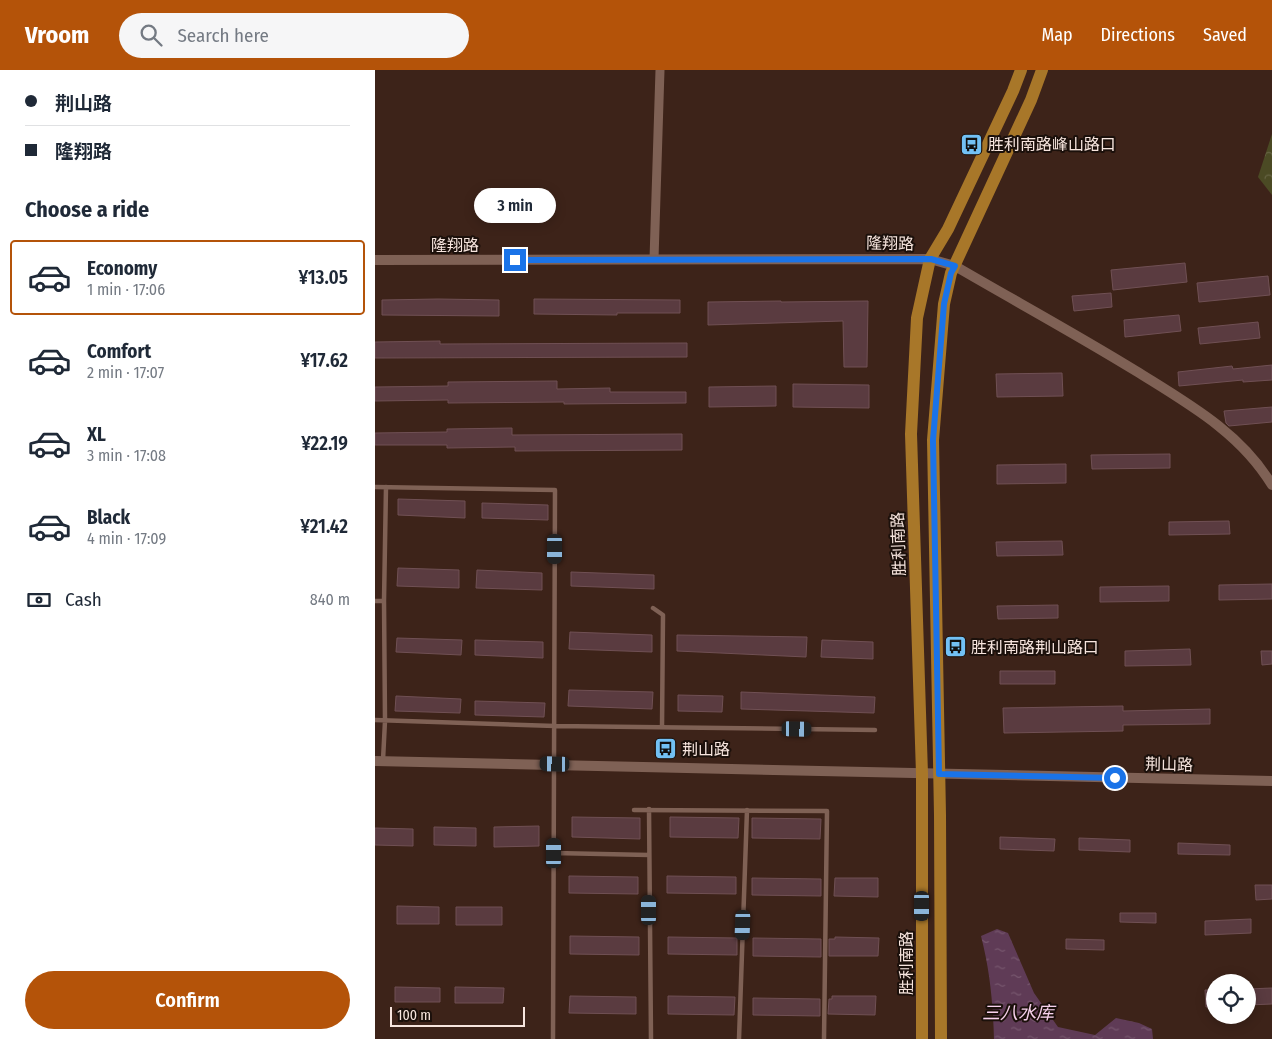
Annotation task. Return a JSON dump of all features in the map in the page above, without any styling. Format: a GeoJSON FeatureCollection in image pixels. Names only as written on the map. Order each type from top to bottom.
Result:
{"type":"FeatureCollection","features":[{"type":"Feature","properties":{"kind":"main road","name":"胜利南路"},"geometry":{"type":"LineString","coordinates":[[922,1039],[921,774],[911,434],[917,318],[931,259],[952,220],[1013,91],[1021,70]]}},
{"type":"Feature","properties":{"kind":"main road"},"geometry":{"type":"LineString","coordinates":[[941,1039],[939,774],[933,440],[944,304],[951,273],[1031,100],[1042,70]]}},
{"type":"Feature","properties":{"kind":"street"},"geometry":{"type":"LineString","coordinates":[[654,259],[660,70]]}},
{"type":"Feature","properties":{"kind":"street","name":"隆翔路"},"geometry":{"type":"LineString","coordinates":[[375,260],[931,259],[955,266],[1113,357],[1203,413],[1242,445],[1272,485]]}},
{"type":"Feature","properties":{"kind":"street","name":"荆山路"},"geometry":{"type":"LineString","coordinates":[[379,761],[1272,781]]}},
{"type":"Feature","properties":{"kind":"lane"},"geometry":{"type":"LineString","coordinates":[[375,486],[555,490],[553,1039]]}},
{"type":"Feature","properties":{"kind":"lane"},"geometry":{"type":"LineString","coordinates":[[379,761],[385,721],[383,601],[387,487]]}},
{"type":"Feature","properties":{"kind":"lane"},"geometry":{"type":"LineString","coordinates":[[375,601],[383,601]]}},
{"type":"Feature","properties":{"kind":"lane"},"geometry":{"type":"LineString","coordinates":[[653,608],[663,615],[662,727]]}},
{"type":"Feature","properties":{"kind":"lane"},"geometry":{"type":"LineString","coordinates":[[375,720],[555,726],[875,730]]}},
{"type":"Feature","properties":{"kind":"lane"},"geometry":{"type":"LineString","coordinates":[[649,809],[651,1039]]}},
{"type":"Feature","properties":{"kind":"lane"},"geometry":{"type":"LineString","coordinates":[[634,810],[827,811],[824,1039]]}},
{"type":"Feature","properties":{"kind":"lane"},"geometry":{"type":"LineString","coordinates":[[739,1039],[747,810]]}},
{"type":"Feature","properties":{"kind":"lane"},"geometry":{"type":"LineString","coordinates":[[554,853],[649,855]]}},
{"type":"Feature","properties":{"kind":"green space"},"geometry":{"type":"Polygon","coordinates":[[[1272,134],[1272,195],[1258,177],[1272,134]]]}},
{"type":"Feature","properties":{"kind":"water","name":"三八水库"},"geometry":{"type":"Polygon","coordinates":[[[997,929],[1008,933],[1034,993],[1058,1027],[1095,1035],[1116,1018],[1139,1023],[1152,1029],[1153,1039],[994,1039],[991,987],[981,936],[997,929]]]}},
{"type":"Feature","properties":{"kind":"building"},"geometry":{"type":"Polygon","coordinates":[[[1185,263],[1187,282],[1113,290],[1111,270],[1185,263]]]}},
{"type":"Feature","properties":{"kind":"building"},"geometry":{"type":"Polygon","coordinates":[[[1268,276],[1270,295],[1199,302],[1197,283],[1268,276]]]}},
{"type":"Feature","properties":{"kind":"building"},"geometry":{"type":"Polygon","coordinates":[[[1111,293],[1112,307],[1074,311],[1072,296],[1111,293]]]}},
{"type":"Feature","properties":{"kind":"building"},"geometry":{"type":"Polygon","coordinates":[[[534,299],[680,300],[680,313],[617,313],[617,315],[534,314],[534,299]]]}},
{"type":"Feature","properties":{"kind":"building"},"geometry":{"type":"Polygon","coordinates":[[[382,300],[499,300],[499,316],[382,315],[382,300]]]}},
{"type":"Feature","properties":{"kind":"building"},"geometry":{"type":"Polygon","coordinates":[[[868,301],[867,367],[844,367],[843,321],[708,325],[708,302],[868,301]]]}},
{"type":"Feature","properties":{"kind":"building"},"geometry":{"type":"Polygon","coordinates":[[[1179,315],[1181,331],[1125,337],[1124,320],[1179,315]]]}},
{"type":"Feature","properties":{"kind":"building"},"geometry":{"type":"Polygon","coordinates":[[[1258,322],[1260,338],[1200,344],[1198,328],[1258,322]]]}},
{"type":"Feature","properties":{"kind":"building"},"geometry":{"type":"Polygon","coordinates":[[[440,341],[440,344],[687,343],[687,357],[375,358],[375,342],[440,341]]]}},
{"type":"Feature","properties":{"kind":"building"},"geometry":{"type":"Polygon","coordinates":[[[1272,365],[1272,380],[1243,382],[1243,380],[1179,386],[1178,372],[1232,366],[1233,369],[1272,365]]]}},
{"type":"Feature","properties":{"kind":"building"},"geometry":{"type":"Polygon","coordinates":[[[1062,373],[1063,396],[997,397],[996,374],[1062,373]]]}},
{"type":"Feature","properties":{"kind":"building"},"geometry":{"type":"Polygon","coordinates":[[[557,381],[557,389],[610,388],[610,392],[686,392],[686,403],[564,404],[564,402],[448,403],[448,400],[375,401],[375,387],[448,386],[448,382],[557,381]]]}},
{"type":"Feature","properties":{"kind":"building"},"geometry":{"type":"Polygon","coordinates":[[[793,384],[869,385],[869,408],[793,407],[793,384]]]}},
{"type":"Feature","properties":{"kind":"building"},"geometry":{"type":"Polygon","coordinates":[[[776,386],[776,406],[709,407],[709,387],[776,386]]]}},
{"type":"Feature","properties":{"kind":"building"},"geometry":{"type":"Polygon","coordinates":[[[1272,407],[1272,422],[1229,426],[1226,423],[1224,411],[1272,407]]]}},
{"type":"Feature","properties":{"kind":"building"},"geometry":{"type":"Polygon","coordinates":[[[512,428],[512,435],[682,434],[682,450],[515,451],[515,447],[447,448],[447,445],[375,445],[375,433],[447,432],[447,429],[512,428]]]}},
{"type":"Feature","properties":{"kind":"building"},"geometry":{"type":"Polygon","coordinates":[[[1170,454],[1170,468],[1092,469],[1091,455],[1170,454]]]}},
{"type":"Feature","properties":{"kind":"building"},"geometry":{"type":"Polygon","coordinates":[[[1066,464],[1066,483],[997,484],[997,465],[1066,464]]]}},
{"type":"Feature","properties":{"kind":"building"},"geometry":{"type":"Polygon","coordinates":[[[398,499],[465,501],[465,518],[398,515],[398,499]]]}},
{"type":"Feature","properties":{"kind":"building"},"geometry":{"type":"Polygon","coordinates":[[[482,503],[548,505],[548,520],[482,518],[482,503]]]}},
{"type":"Feature","properties":{"kind":"building"},"geometry":{"type":"Polygon","coordinates":[[[1229,521],[1230,534],[1169,535],[1169,522],[1229,521]]]}},
{"type":"Feature","properties":{"kind":"building"},"geometry":{"type":"Polygon","coordinates":[[[1062,541],[1063,555],[997,556],[996,542],[1062,541]]]}},
{"type":"Feature","properties":{"kind":"building"},"geometry":{"type":"Polygon","coordinates":[[[398,568],[459,570],[459,588],[397,586],[398,568]]]}},
{"type":"Feature","properties":{"kind":"building"},"geometry":{"type":"Polygon","coordinates":[[[477,570],[542,573],[542,590],[476,588],[477,570]]]}},
{"type":"Feature","properties":{"kind":"building"},"geometry":{"type":"Polygon","coordinates":[[[571,572],[654,575],[654,589],[571,586],[571,572]]]}},
{"type":"Feature","properties":{"kind":"building"},"geometry":{"type":"Polygon","coordinates":[[[1272,584],[1272,599],[1219,600],[1219,585],[1272,584]]]}},
{"type":"Feature","properties":{"kind":"building"},"geometry":{"type":"Polygon","coordinates":[[[1169,586],[1169,601],[1100,602],[1100,587],[1169,586]]]}},
{"type":"Feature","properties":{"kind":"building"},"geometry":{"type":"Polygon","coordinates":[[[1058,605],[1058,618],[998,619],[997,606],[1058,605]]]}},
{"type":"Feature","properties":{"kind":"building"},"geometry":{"type":"Polygon","coordinates":[[[570,632],[652,635],[652,652],[569,649],[570,632]]]}},
{"type":"Feature","properties":{"kind":"building"},"geometry":{"type":"Polygon","coordinates":[[[677,635],[807,637],[806,657],[677,651],[677,635]]]}},
{"type":"Feature","properties":{"kind":"building"},"geometry":{"type":"Polygon","coordinates":[[[397,638],[462,640],[461,655],[396,652],[397,638]]]}},
{"type":"Feature","properties":{"kind":"building"},"geometry":{"type":"Polygon","coordinates":[[[475,640],[543,642],[543,658],[475,655],[475,640]]]}},
{"type":"Feature","properties":{"kind":"building"},"geometry":{"type":"Polygon","coordinates":[[[822,640],[873,642],[873,659],[821,657],[822,640]]]}},
{"type":"Feature","properties":{"kind":"building"},"geometry":{"type":"Polygon","coordinates":[[[1190,649],[1191,665],[1125,666],[1125,651],[1190,649]]]}},
{"type":"Feature","properties":{"kind":"building"},"geometry":{"type":"Polygon","coordinates":[[[1261,651],[1272,651],[1272,664],[1262,665],[1261,651]]]}},
{"type":"Feature","properties":{"kind":"building"},"geometry":{"type":"Polygon","coordinates":[[[1000,671],[1055,671],[1055,684],[1000,684],[1000,671]]]}},
{"type":"Feature","properties":{"kind":"building"},"geometry":{"type":"Polygon","coordinates":[[[569,690],[653,692],[652,709],[568,706],[569,690]]]}},
{"type":"Feature","properties":{"kind":"building"},"geometry":{"type":"Polygon","coordinates":[[[741,692],[875,697],[874,713],[741,709],[741,692]]]}},
{"type":"Feature","properties":{"kind":"building"},"geometry":{"type":"Polygon","coordinates":[[[678,695],[723,696],[722,712],[678,711],[678,695]]]}},
{"type":"Feature","properties":{"kind":"building"},"geometry":{"type":"Polygon","coordinates":[[[396,696],[461,699],[460,713],[395,711],[396,696]]]}},
{"type":"Feature","properties":{"kind":"building"},"geometry":{"type":"Polygon","coordinates":[[[475,701],[545,703],[544,717],[475,715],[475,701]]]}},
{"type":"Feature","properties":{"kind":"building"},"geometry":{"type":"Polygon","coordinates":[[[1123,706],[1123,711],[1210,709],[1210,724],[1123,725],[1123,731],[1004,733],[1003,708],[1123,706]]]}},
{"type":"Feature","properties":{"kind":"building"},"geometry":{"type":"Polygon","coordinates":[[[572,817],[640,818],[640,839],[572,837],[572,817]]]}},
{"type":"Feature","properties":{"kind":"building"},"geometry":{"type":"Polygon","coordinates":[[[670,817],[739,818],[738,838],[670,837],[670,817]]]}},
{"type":"Feature","properties":{"kind":"building"},"geometry":{"type":"Polygon","coordinates":[[[752,818],[821,819],[820,839],[752,838],[752,818]]]}},
{"type":"Feature","properties":{"kind":"building"},"geometry":{"type":"Polygon","coordinates":[[[539,826],[539,846],[494,847],[494,827],[539,826]]]}},
{"type":"Feature","properties":{"kind":"building"},"geometry":{"type":"Polygon","coordinates":[[[434,827],[476,828],[476,846],[434,845],[434,827]]]}},
{"type":"Feature","properties":{"kind":"building"},"geometry":{"type":"Polygon","coordinates":[[[375,828],[413,829],[413,846],[375,845],[375,828]]]}},
{"type":"Feature","properties":{"kind":"building"},"geometry":{"type":"Polygon","coordinates":[[[1000,837],[1055,839],[1054,851],[1000,849],[1000,837]]]}},
{"type":"Feature","properties":{"kind":"building"},"geometry":{"type":"Polygon","coordinates":[[[1079,838],[1130,840],[1130,852],[1079,850],[1079,838]]]}},
{"type":"Feature","properties":{"kind":"building"},"geometry":{"type":"Polygon","coordinates":[[[1178,843],[1230,845],[1230,855],[1178,854],[1178,843]]]}},
{"type":"Feature","properties":{"kind":"building"},"geometry":{"type":"Polygon","coordinates":[[[569,876],[638,877],[638,894],[569,893],[569,876]]]}},
{"type":"Feature","properties":{"kind":"building"},"geometry":{"type":"Polygon","coordinates":[[[667,876],[736,877],[736,894],[667,893],[667,876]]]}},
{"type":"Feature","properties":{"kind":"building"},"geometry":{"type":"Polygon","coordinates":[[[752,878],[821,879],[821,896],[752,895],[752,878]]]}},
{"type":"Feature","properties":{"kind":"building"},"geometry":{"type":"Polygon","coordinates":[[[835,878],[878,878],[878,897],[834,896],[835,878]]]}},
{"type":"Feature","properties":{"kind":"building"},"geometry":{"type":"Polygon","coordinates":[[[1255,885],[1272,885],[1272,899],[1256,900],[1255,885]]]}},
{"type":"Feature","properties":{"kind":"building"},"geometry":{"type":"Polygon","coordinates":[[[397,906],[439,907],[439,924],[397,924],[397,906]]]}},
{"type":"Feature","properties":{"kind":"building"},"geometry":{"type":"Polygon","coordinates":[[[456,907],[502,907],[502,925],[456,925],[456,907]]]}},
{"type":"Feature","properties":{"kind":"building"},"geometry":{"type":"Polygon","coordinates":[[[1120,913],[1156,913],[1156,923],[1120,922],[1120,913]]]}},
{"type":"Feature","properties":{"kind":"building"},"geometry":{"type":"Polygon","coordinates":[[[1251,919],[1251,933],[1205,935],[1205,921],[1251,919]]]}},
{"type":"Feature","properties":{"kind":"building"},"geometry":{"type":"Polygon","coordinates":[[[570,936],[639,937],[639,955],[570,954],[570,936]]]}},
{"type":"Feature","properties":{"kind":"building"},"geometry":{"type":"Polygon","coordinates":[[[668,937],[737,938],[737,955],[668,954],[668,937]]]}},
{"type":"Feature","properties":{"kind":"building"},"geometry":{"type":"Polygon","coordinates":[[[835,937],[879,938],[878,956],[829,956],[829,939],[835,939],[835,937]]]}},
{"type":"Feature","properties":{"kind":"building"},"geometry":{"type":"Polygon","coordinates":[[[753,938],[821,939],[821,957],[753,956],[753,938]]]}},
{"type":"Feature","properties":{"kind":"building"},"geometry":{"type":"Polygon","coordinates":[[[1066,939],[1104,940],[1104,950],[1066,949],[1066,939]]]}},
{"type":"Feature","properties":{"kind":"building"},"geometry":{"type":"Polygon","coordinates":[[[395,987],[440,988],[440,1002],[395,1002],[395,987]]]}},
{"type":"Feature","properties":{"kind":"building"},"geometry":{"type":"Polygon","coordinates":[[[455,987],[504,988],[503,1003],[455,1003],[455,987]]]}},
{"type":"Feature","properties":{"kind":"building"},"geometry":{"type":"Polygon","coordinates":[[[1272,988],[1272,1004],[1256,1005],[1256,989],[1272,988]]]}},
{"type":"Feature","properties":{"kind":"building"},"geometry":{"type":"Polygon","coordinates":[[[570,996],[636,997],[636,1014],[569,1013],[570,996]]]}},
{"type":"Feature","properties":{"kind":"building"},"geometry":{"type":"Polygon","coordinates":[[[668,996],[735,997],[734,1015],[668,1014],[668,996]]]}},
{"type":"Feature","properties":{"kind":"building"},"geometry":{"type":"Polygon","coordinates":[[[832,996],[876,996],[875,1015],[828,1014],[829,999],[832,999],[832,996]]]}},
{"type":"Feature","properties":{"kind":"building"},"geometry":{"type":"Polygon","coordinates":[[[753,998],[820,999],[820,1016],[753,1015],[753,998]]]}},
{"type":"Feature","properties":{"kind":"place","name":"胜利南路峰山路口"},"geometry":{"type":"Point","coordinates":[972,144]}},
{"type":"Feature","properties":{"kind":"place","name":"胜利南路荆山路口"},"geometry":{"type":"Point","coordinates":[955,647]}},
{"type":"Feature","properties":{"kind":"place","name":"荆山路"},"geometry":{"type":"Point","coordinates":[666,749]}},
{"type":"Feature","properties":{"kind":"route"},"geometry":{"type":"LineString","coordinates":[[515,260],[931,259],[955,266],[951,273],[944,304],[933,440],[939,774],[1115,778]]}}]}
